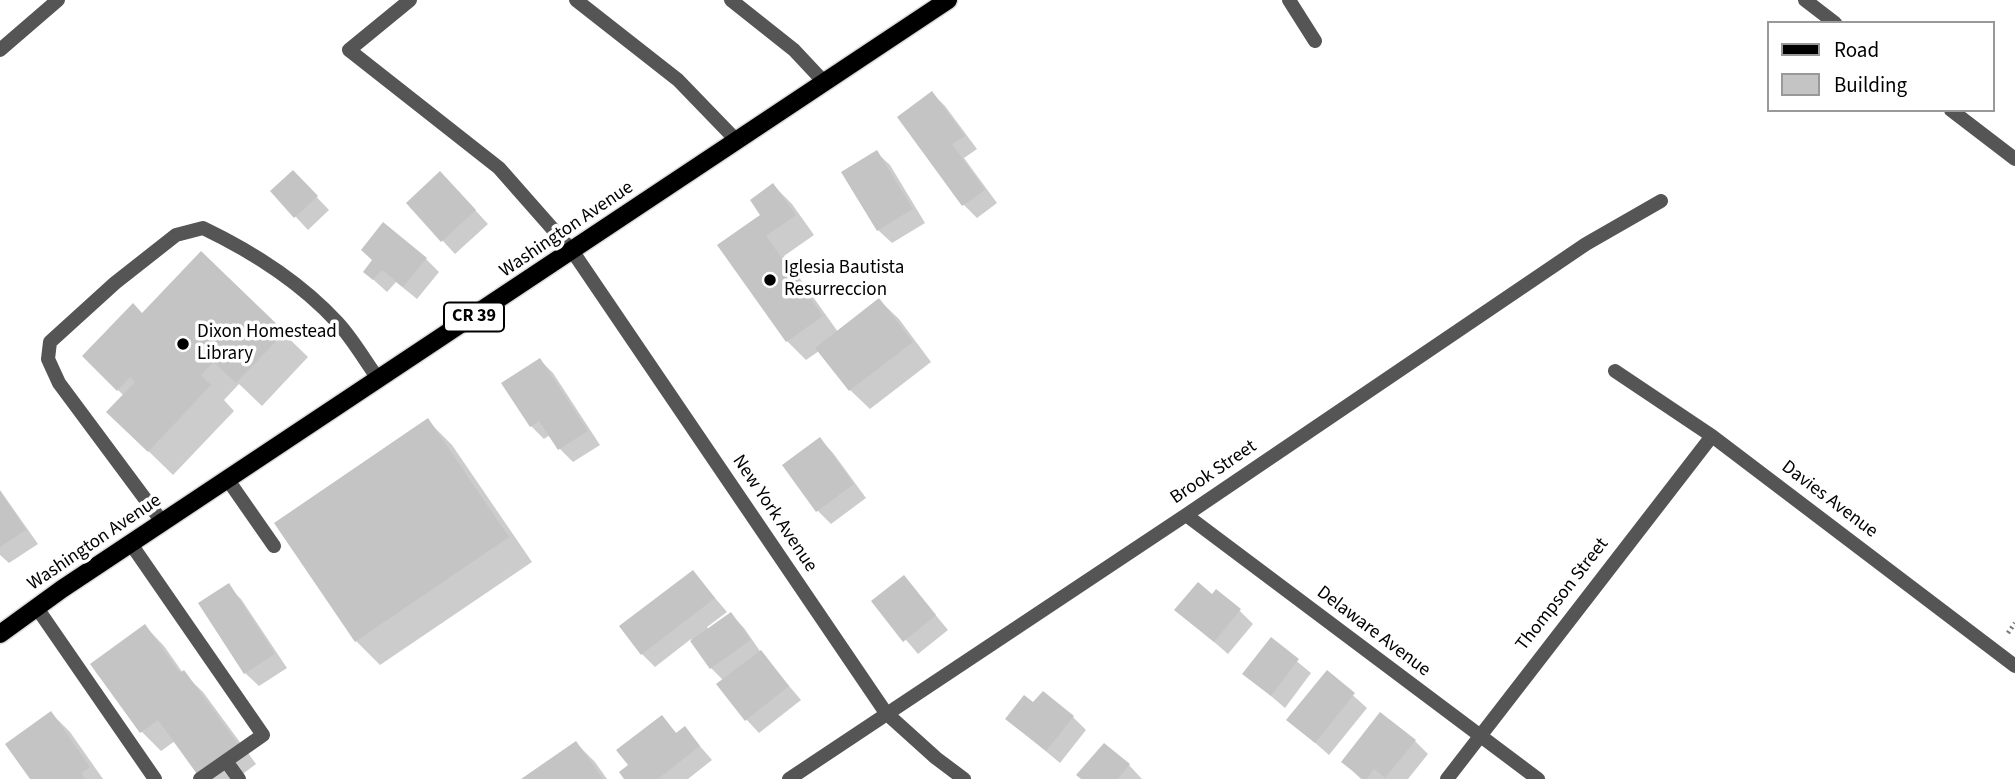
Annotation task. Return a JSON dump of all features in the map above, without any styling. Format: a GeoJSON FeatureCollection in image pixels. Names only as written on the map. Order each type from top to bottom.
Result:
{"type":"FeatureCollection","features":[{"type":"Feature","properties":{"kind":"main road","name":"Washington Avenue"},"geometry":{"type":"LineString","coordinates":[[0,634],[948,0]]}},
{"type":"Feature","properties":{"kind":"street"},"geometry":{"type":"LineString","coordinates":[[0,50],[58,0]]}},
{"type":"Feature","properties":{"kind":"street","name":"New York Avenue"},"geometry":{"type":"LineString","coordinates":[[410,0],[349,50],[499,168],[573,252],[886,713],[964,779]]}},
{"type":"Feature","properties":{"kind":"street"},"geometry":{"type":"LineString","coordinates":[[576,0],[678,80],[737,141]]}},
{"type":"Feature","properties":{"kind":"street"},"geometry":{"type":"LineString","coordinates":[[731,0],[794,50],[824,82]]}},
{"type":"Feature","properties":{"kind":"street"},"geometry":{"type":"LineString","coordinates":[[1289,0],[1315,41]]}},
{"type":"Feature","properties":{"kind":"street"},"geometry":{"type":"LineString","coordinates":[[1805,0],[1832,21]]}},
{"type":"Feature","properties":{"kind":"street"},"geometry":{"type":"LineString","coordinates":[[1954,112],[2015,159]]}},
{"type":"Feature","properties":{"kind":"street","name":"Brook Street"},"geometry":{"type":"LineString","coordinates":[[789,779],[1586,244],[1661,201]]}},
{"type":"Feature","properties":{"kind":"street"},"geometry":{"type":"LineString","coordinates":[[163,523],[59,383],[48,359],[50,342],[115,283],[176,235],[203,228],[235,243],[303,289],[338,323],[379,380]]}},
{"type":"Feature","properties":{"kind":"street","name":"Davies Avenue"},"geometry":{"type":"LineString","coordinates":[[1615,371],[1712,436],[2015,666]]}},
{"type":"Feature","properties":{"kind":"street","name":"Thompson Street"},"geometry":{"type":"LineString","coordinates":[[1447,779],[1712,436]]}},
{"type":"Feature","properties":{"kind":"street"},"geometry":{"type":"LineString","coordinates":[[228,480],[274,546]]}},
{"type":"Feature","properties":{"kind":"street","name":"Delaware Avenue"},"geometry":{"type":"LineString","coordinates":[[1186,515],[1538,779]]}},
{"type":"Feature","properties":{"kind":"street"},"geometry":{"type":"LineString","coordinates":[[131,544],[263,735],[200,779]]}},
{"type":"Feature","properties":{"kind":"street"},"geometry":{"type":"LineString","coordinates":[[37,608],[155,779]]}},
{"type":"Feature","properties":{"kind":"street"},"geometry":{"type":"LineString","coordinates":[[226,761],[239,779]]}},
{"type":"Feature","properties":{"kind":"building"},"geometry":{"type":"Polygon","coordinates":[[[932,91],[965,136],[952,144],[985,190],[962,206],[897,117],[932,91]]]}},
{"type":"Feature","properties":{"kind":"building"},"geometry":{"type":"Polygon","coordinates":[[[877,150],[913,209],[877,231],[841,172],[877,150]]]}},
{"type":"Feature","properties":{"kind":"building"},"geometry":{"type":"Polygon","coordinates":[[[293,170],[318,196],[294,218],[270,191],[293,170]]]}},
{"type":"Feature","properties":{"kind":"building"},"geometry":{"type":"Polygon","coordinates":[[[440,171],[476,210],[441,242],[406,203],[440,171]]]}},
{"type":"Feature","properties":{"kind":"building","name":"Iglesia Bautista Resurreccion"},"geometry":{"type":"Polygon","coordinates":[[[773,183],[796,215],[766,236],[823,316],[786,342],[717,245],[760,215],[750,200],[773,183]]]}},
{"type":"Feature","properties":{"kind":"building"},"geometry":{"type":"Polygon","coordinates":[[[383,222],[427,258],[403,287],[382,270],[373,280],[363,272],[372,260],[361,250],[383,222]]]}},
{"type":"Feature","properties":{"kind":"building","name":"Dixon Homestead Library"},"geometry":{"type":"Polygon","coordinates":[[[201,251],[285,332],[236,383],[214,362],[201,375],[211,385],[148,452],[106,412],[135,382],[130,377],[117,391],[82,356],[133,303],[142,313],[201,251]]]}},
{"type":"Feature","properties":{"kind":"building"},"geometry":{"type":"Polygon","coordinates":[[[879,298],[913,342],[849,391],[815,348],[879,298]]]}},
{"type":"Feature","properties":{"kind":"building"},"geometry":{"type":"Polygon","coordinates":[[[540,358],[588,431],[558,450],[539,421],[530,427],[501,383],[540,358]]]}},
{"type":"Feature","properties":{"kind":"building"},"geometry":{"type":"Polygon","coordinates":[[[428,418],[509,537],[355,642],[274,523],[428,418]]]}},
{"type":"Feature","properties":{"kind":"building"},"geometry":{"type":"Polygon","coordinates":[[[820,437],[854,484],[816,512],[782,465],[820,437]]]}},
{"type":"Feature","properties":{"kind":"building"},"geometry":{"type":"Polygon","coordinates":[[[0,491],[26,530],[0,547],[0,491]]]}},
{"type":"Feature","properties":{"kind":"building"},"geometry":{"type":"Polygon","coordinates":[[[693,570],[715,598],[641,655],[619,626],[693,570]]]}},
{"type":"Feature","properties":{"kind":"building"},"geometry":{"type":"Polygon","coordinates":[[[904,575],[936,615],[903,642],[871,601],[904,575]]]}},
{"type":"Feature","properties":{"kind":"building"},"geometry":{"type":"Polygon","coordinates":[[[1198,582],[1212,594],[1216,589],[1241,609],[1214,642],[1174,610],[1198,582]]]}},
{"type":"Feature","properties":{"kind":"building"},"geometry":{"type":"Polygon","coordinates":[[[229,583],[275,654],[244,674],[198,603],[229,583]]]}},
{"type":"Feature","properties":{"kind":"building"},"geometry":{"type":"Polygon","coordinates":[[[731,612],[751,640],[710,669],[690,641],[731,612]]]}},
{"type":"Feature","properties":{"kind":"building"},"geometry":{"type":"Polygon","coordinates":[[[145,624],[180,673],[184,670],[238,744],[197,774],[158,720],[140,733],[90,664],[145,624]]]}},
{"type":"Feature","properties":{"kind":"building"},"geometry":{"type":"Polygon","coordinates":[[[1271,637],[1299,659],[1271,696],[1242,674],[1271,637]]]}},
{"type":"Feature","properties":{"kind":"building"},"geometry":{"type":"Polygon","coordinates":[[[761,650],[789,686],[745,721],[716,684],[761,650]]]}},
{"type":"Feature","properties":{"kind":"building"},"geometry":{"type":"Polygon","coordinates":[[[1327,670],[1355,693],[1315,743],[1286,720],[1327,670]]]}},
{"type":"Feature","properties":{"kind":"building"},"geometry":{"type":"Polygon","coordinates":[[[1043,691],[1074,716],[1046,751],[1005,719],[1024,695],[1033,702],[1043,691]]]}},
{"type":"Feature","properties":{"kind":"building"},"geometry":{"type":"Polygon","coordinates":[[[51,711],[90,767],[81,773],[85,779],[30,779],[5,744],[51,711]]]}},
{"type":"Feature","properties":{"kind":"building"},"geometry":{"type":"Polygon","coordinates":[[[1380,712],[1416,740],[1385,778],[1374,769],[1367,779],[1363,779],[1341,762],[1380,712]]]}},
{"type":"Feature","properties":{"kind":"building"},"geometry":{"type":"Polygon","coordinates":[[[662,715],[676,733],[685,726],[700,746],[658,779],[624,779],[619,772],[628,765],[616,750],[662,715]]]}},
{"type":"Feature","properties":{"kind":"building"},"geometry":{"type":"Polygon","coordinates":[[[576,741],[603,779],[521,779],[576,741]]]}},
{"type":"Feature","properties":{"kind":"building"},"geometry":{"type":"Polygon","coordinates":[[[1104,743],[1130,764],[1118,779],[1081,779],[1076,775],[1104,743]]]}},
{"type":"Feature","properties":{"kind":"place","name":"Iglesia Bautista Resurreccion"},"geometry":{"type":"Point","coordinates":[770,280]}},
{"type":"Feature","properties":{"kind":"place","name":"Dixon Homestead Library"},"geometry":{"type":"Point","coordinates":[183,344]}}]}
